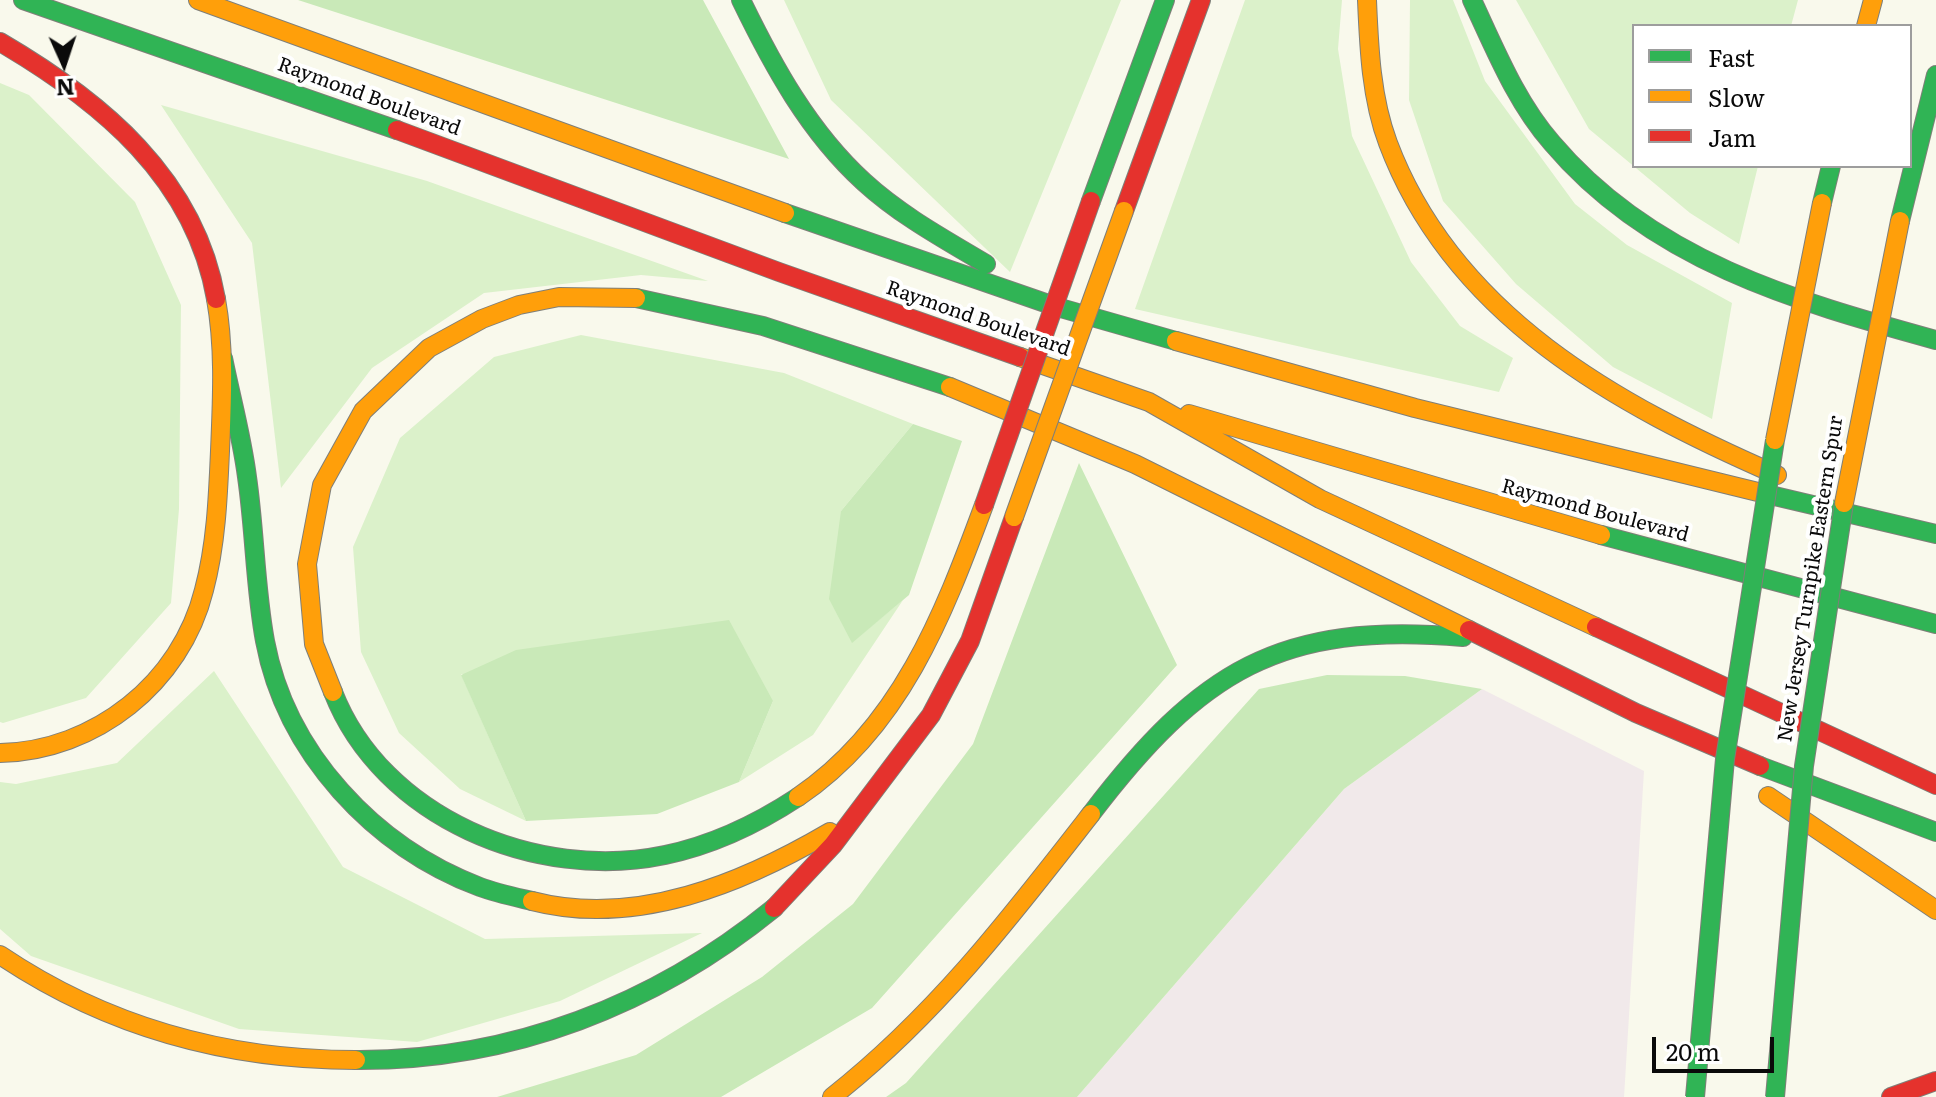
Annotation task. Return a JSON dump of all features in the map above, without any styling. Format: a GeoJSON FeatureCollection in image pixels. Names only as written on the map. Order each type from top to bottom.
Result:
{"type":"FeatureCollection","features":[{"type":"Feature","properties":{"kind":"main road","name":"Raymond Boulevard"},"geometry":{"type":"LineString","coordinates":[[23,0],[392,128],[779,272],[1149,402],[1529,516],[1936,624]]}},
{"type":"Feature","properties":{"kind":"main road","name":"Raymond Boulevard"},"geometry":{"type":"LineString","coordinates":[[198,0],[656,169],[1057,307],[1415,408],[1936,534]]}},
{"type":"Feature","properties":{"kind":"main road"},"geometry":{"type":"LineString","coordinates":[[741,0],[781,77],[822,136],[864,181],[923,226],[1057,307]]}},
{"type":"Feature","properties":{"kind":"main road"},"geometry":{"type":"LineString","coordinates":[[1165,0],[1091,201],[984,505],[953,590],[921,657],[864,739],[830,774],[782,811],[715,841],[680,851],[605,861],[573,861],[503,848],[444,821],[397,786],[358,743],[332,701],[315,656],[306,586],[309,537],[322,487],[357,420],[393,378],[460,328],[539,300],[587,295],[655,302],[711,313],[844,350],[969,392],[1082,438],[1200,493],[1644,718],[1936,832]]}},
{"type":"Feature","properties":{"kind":"main road"},"geometry":{"type":"LineString","coordinates":[[0,955],[38,979],[106,1012],[220,1049],[343,1061],[464,1052],[551,1032],[593,1017],[697,964],[779,904],[807,877],[909,749],[951,680],[975,627],[1201,0]]}},
{"type":"Feature","properties":{"kind":"main road"},"geometry":{"type":"LineString","coordinates":[[1367,0],[1379,110],[1401,175],[1436,238],[1487,300],[1582,374],[1667,425],[1712,448],[1898,525]]}},
{"type":"Feature","properties":{"kind":"main road"},"geometry":{"type":"LineString","coordinates":[[1472,0],[1498,61],[1520,98],[1571,164],[1628,217],[1692,259],[1763,290],[1936,340]]}},
{"type":"Feature","properties":{"kind":"main road"},"geometry":{"type":"LineString","coordinates":[[1867,24],[1873,0]]}},
{"type":"Feature","properties":{"kind":"main road"},"geometry":{"type":"LineString","coordinates":[[0,42],[65,81],[143,150],[164,177],[196,231],[208,263],[221,325],[223,358],[212,555],[196,620],[183,649],[138,700],[109,721],[77,739],[43,749],[0,753]]}},
{"type":"Feature","properties":{"kind":"main road","name":"New Jersey Turnpike Eastern Spur"},"geometry":{"type":"LineString","coordinates":[[1775,1097],[1790,892],[1814,686],[1851,453],[1900,221],[1936,75]]}},
{"type":"Feature","properties":{"kind":"main road"},"geometry":{"type":"LineString","coordinates":[[1695,1097],[1715,858],[1739,659],[1773,446],[1831,168]]}},
{"type":"Feature","properties":{"kind":"main road"},"geometry":{"type":"LineString","coordinates":[[223,358],[247,478],[258,615],[281,700],[295,728],[330,780],[365,816],[421,859],[455,878],[533,903],[610,909],[650,905],[709,891],[755,873],[813,844],[862,809]]}},
{"type":"Feature","properties":{"kind":"main road"},"geometry":{"type":"LineString","coordinates":[[1149,402],[1320,499],[1936,785]]}},
{"type":"Feature","properties":{"kind":"main road"},"geometry":{"type":"LineString","coordinates":[[832,1097],[912,1031],[955,988],[1138,754],[1159,729],[1206,689],[1259,657],[1319,637],[1409,632],[1489,641]]}},
{"type":"Feature","properties":{"kind":"main road"},"geometry":{"type":"LineString","coordinates":[[1644,718],[1872,864],[1936,910]]}},
{"type":"Feature","properties":{"kind":"main road"},"geometry":{"type":"LineString","coordinates":[[1891,1097],[1936,1081]]}},
{"type":"Feature","properties":{"kind":"shaded area"},"geometry":{"type":"Polygon","coordinates":[[[1482,689],[1644,771],[1624,1097],[1077,1097],[1344,789],[1482,689]]]}},
{"type":"Feature","properties":{"kind":"green space"},"geometry":{"type":"Polygon","coordinates":[[[298,0],[703,0],[789,159],[298,0]]]}},
{"type":"Feature","properties":{"kind":"green space"},"geometry":{"type":"Polygon","coordinates":[[[784,0],[1121,0],[1010,272],[831,100],[784,0]]]}},
{"type":"Feature","properties":{"kind":"green space"},"geometry":{"type":"Polygon","coordinates":[[[1245,0],[1342,0],[1338,49],[1352,136],[1411,262],[1460,326],[1513,358],[1499,392],[1135,309],[1245,0]]]}},
{"type":"Feature","properties":{"kind":"green space"},"geometry":{"type":"Polygon","coordinates":[[[1410,0],[1453,0],[1485,81],[1575,204],[1627,245],[1732,303],[1712,419],[1613,367],[1516,284],[1443,201],[1409,100],[1410,0]]]}},
{"type":"Feature","properties":{"kind":"green space"},"geometry":{"type":"Polygon","coordinates":[[[1516,0],[1798,0],[1792,24],[1632,24],[1632,165],[1589,129],[1516,0]]]}},
{"type":"Feature","properties":{"kind":"green space"},"geometry":{"type":"Polygon","coordinates":[[[0,83],[29,95],[135,202],[181,305],[179,509],[171,603],[86,698],[3,723],[0,722],[0,83]]]}},
{"type":"Feature","properties":{"kind":"green space"},"geometry":{"type":"Polygon","coordinates":[[[161,105],[427,181],[708,281],[641,275],[484,293],[372,368],[281,488],[252,243],[161,105]]]}},
{"type":"Feature","properties":{"kind":"green space"},"geometry":{"type":"Polygon","coordinates":[[[1636,168],[1758,168],[1739,244],[1690,213],[1636,168]]]}},
{"type":"Feature","properties":{"kind":"green space"},"geometry":{"type":"Polygon","coordinates":[[[581,335],[784,373],[913,424],[841,511],[852,642],[903,600],[813,735],[739,782],[773,701],[461,674],[526,821],[460,789],[399,733],[361,652],[353,547],[400,438],[494,357],[581,335]]]}},
{"type":"Feature","properties":{"kind":"green space"},"geometry":{"type":"Polygon","coordinates":[[[913,424],[962,441],[909,595],[852,643],[829,599],[841,511],[913,424]]]}},
{"type":"Feature","properties":{"kind":"green space"},"geometry":{"type":"Polygon","coordinates":[[[1079,463],[1177,665],[872,1008],[721,1097],[497,1097],[636,1055],[762,977],[853,904],[973,744],[1079,463]]]}},
{"type":"Feature","properties":{"kind":"green space"},"geometry":{"type":"Polygon","coordinates":[[[729,620],[773,701],[739,782],[657,814],[526,821],[461,675],[516,650],[729,620]]]}},
{"type":"Feature","properties":{"kind":"green space"},"geometry":{"type":"Polygon","coordinates":[[[214,671],[343,867],[485,939],[702,933],[560,1001],[417,1042],[239,1029],[31,956],[0,929],[0,782],[16,784],[117,763],[214,671]]]}},
{"type":"Feature","properties":{"kind":"green space"},"geometry":{"type":"Polygon","coordinates":[[[1327,675],[1405,676],[1482,689],[1344,789],[1077,1097],[886,1097],[906,1083],[1259,689],[1327,675]]]}},
{"type":"Feature","properties":{"kind":"traffic: fast"},"geometry":{"type":"LineString","coordinates":[[23,0],[397,130]]}},
{"type":"Feature","properties":{"kind":"traffic: fast"},"geometry":{"type":"LineString","coordinates":[[741,0],[794,97],[844,163],[892,205],[986,264]]}},
{"type":"Feature","properties":{"kind":"traffic: fast"},"geometry":{"type":"LineString","coordinates":[[1091,201],[1165,0]]}},
{"type":"Feature","properties":{"kind":"traffic: fast"},"geometry":{"type":"LineString","coordinates":[[1472,0],[1507,74],[1539,127],[1591,183],[1634,218],[1728,271],[1830,309],[1936,340]]}},
{"type":"Feature","properties":{"kind":"traffic: fast"},"geometry":{"type":"LineString","coordinates":[[1900,221],[1936,75]]}},
{"type":"Feature","properties":{"kind":"traffic: fast"},"geometry":{"type":"LineString","coordinates":[[1822,203],[1831,168]]}},
{"type":"Feature","properties":{"kind":"traffic: fast"},"geometry":{"type":"LineString","coordinates":[[785,213],[1057,307],[1176,341]]}},
{"type":"Feature","properties":{"kind":"traffic: fast"},"geometry":{"type":"LineString","coordinates":[[636,298],[763,326],[950,387]]}},
{"type":"Feature","properties":{"kind":"traffic: fast"},"geometry":{"type":"LineString","coordinates":[[223,358],[245,462],[265,641],[276,682],[314,758],[371,821],[405,847],[441,870],[480,887],[532,901]]}},
{"type":"Feature","properties":{"kind":"traffic: fast"},"geometry":{"type":"LineString","coordinates":[[1695,1097],[1725,759],[1775,440]]}},
{"type":"Feature","properties":{"kind":"traffic: fast"},"geometry":{"type":"LineString","coordinates":[[1766,494],[1936,534]]}},
{"type":"Feature","properties":{"kind":"traffic: fast"},"geometry":{"type":"LineString","coordinates":[[1775,1097],[1804,766],[1844,503]]}},
{"type":"Feature","properties":{"kind":"traffic: fast"},"geometry":{"type":"LineString","coordinates":[[1601,535],[1936,624]]}},
{"type":"Feature","properties":{"kind":"traffic: fast"},"geometry":{"type":"LineString","coordinates":[[1091,814],[1169,724],[1208,691],[1249,666],[1294,648],[1343,638],[1399,634],[1463,637]]}},
{"type":"Feature","properties":{"kind":"traffic: fast"},"geometry":{"type":"LineString","coordinates":[[333,692],[356,736],[388,774],[426,806],[469,831],[517,849],[566,859],[616,861],[665,855],[700,846],[734,832],[798,797]]}},
{"type":"Feature","properties":{"kind":"traffic: fast"},"geometry":{"type":"LineString","coordinates":[[1760,766],[1936,832]]}},
{"type":"Feature","properties":{"kind":"traffic: fast"},"geometry":{"type":"LineString","coordinates":[[356,1060],[414,1058],[470,1050],[525,1038],[578,1021],[680,973],[774,908]]}},
{"type":"Feature","properties":{"kind":"traffic: slow"},"geometry":{"type":"LineString","coordinates":[[198,0],[785,213]]}},
{"type":"Feature","properties":{"kind":"traffic: slow"},"geometry":{"type":"LineString","coordinates":[[1367,0],[1374,90],[1382,126],[1417,204],[1454,258],[1497,306],[1547,348],[1601,385],[1658,418],[1777,475]]}},
{"type":"Feature","properties":{"kind":"traffic: slow"},"geometry":{"type":"LineString","coordinates":[[1867,24],[1873,0]]}},
{"type":"Feature","properties":{"kind":"traffic: slow"},"geometry":{"type":"LineString","coordinates":[[1775,440],[1822,203]]}},
{"type":"Feature","properties":{"kind":"traffic: slow"},"geometry":{"type":"LineString","coordinates":[[1014,517],[1124,211]]}},
{"type":"Feature","properties":{"kind":"traffic: slow"},"geometry":{"type":"LineString","coordinates":[[1844,503],[1900,221]]}},
{"type":"Feature","properties":{"kind":"traffic: slow"},"geometry":{"type":"LineString","coordinates":[[333,692],[314,644],[307,564],[322,485],[363,411],[429,348],[482,319],[519,305],[559,297],[636,298]]}},
{"type":"Feature","properties":{"kind":"traffic: slow"},"geometry":{"type":"LineString","coordinates":[[0,753],[35,749],[69,740],[129,706],[154,682],[176,654],[193,624],[208,573],[217,504],[222,375],[216,299]]}},
{"type":"Feature","properties":{"kind":"traffic: slow"},"geometry":{"type":"LineString","coordinates":[[1176,341],[1415,408],[1766,494]]}},
{"type":"Feature","properties":{"kind":"traffic: slow"},"geometry":{"type":"LineString","coordinates":[[1020,357],[1149,402],[1320,499],[1596,627]]}},
{"type":"Feature","properties":{"kind":"traffic: slow"},"geometry":{"type":"LineString","coordinates":[[950,387],[1135,464],[1469,630]]}},
{"type":"Feature","properties":{"kind":"traffic: slow"},"geometry":{"type":"LineString","coordinates":[[1189,414],[1601,535]]}},
{"type":"Feature","properties":{"kind":"traffic: slow"},"geometry":{"type":"LineString","coordinates":[[798,797],[834,769],[891,704],[934,628],[984,505]]}},
{"type":"Feature","properties":{"kind":"traffic: slow"},"geometry":{"type":"LineString","coordinates":[[1768,796],[1936,910]]}},
{"type":"Feature","properties":{"kind":"traffic: slow"},"geometry":{"type":"LineString","coordinates":[[832,1097],[905,1033],[938,999],[1001,927],[1091,814]]}},
{"type":"Feature","properties":{"kind":"traffic: slow"},"geometry":{"type":"LineString","coordinates":[[532,901],[571,908],[610,909],[687,896],[761,868],[830,832]]}},
{"type":"Feature","properties":{"kind":"traffic: slow"},"geometry":{"type":"LineString","coordinates":[[0,955],[83,1002],[170,1034],[261,1054],[356,1060]]}},
{"type":"Feature","properties":{"kind":"traffic: jam"},"geometry":{"type":"LineString","coordinates":[[1124,211],[1201,0]]}},
{"type":"Feature","properties":{"kind":"traffic: jam"},"geometry":{"type":"LineString","coordinates":[[0,42],[73,90],[138,147],[165,180],[188,216],[205,256],[216,299]]}},
{"type":"Feature","properties":{"kind":"traffic: jam"},"geometry":{"type":"LineString","coordinates":[[397,130],[779,272],[1020,357]]}},
{"type":"Feature","properties":{"kind":"traffic: jam"},"geometry":{"type":"LineString","coordinates":[[984,505],[1091,201]]}},
{"type":"Feature","properties":{"kind":"traffic: jam"},"geometry":{"type":"LineString","coordinates":[[774,908],[833,845],[931,715],[970,641],[1014,517]]}},
{"type":"Feature","properties":{"kind":"traffic: jam"},"geometry":{"type":"LineString","coordinates":[[1596,627],[1936,785]]}},
{"type":"Feature","properties":{"kind":"traffic: jam"},"geometry":{"type":"LineString","coordinates":[[1469,630],[1636,713],[1760,766]]}},
{"type":"Feature","properties":{"kind":"traffic: jam"},"geometry":{"type":"LineString","coordinates":[[1891,1097],[1936,1081]]}}]}
